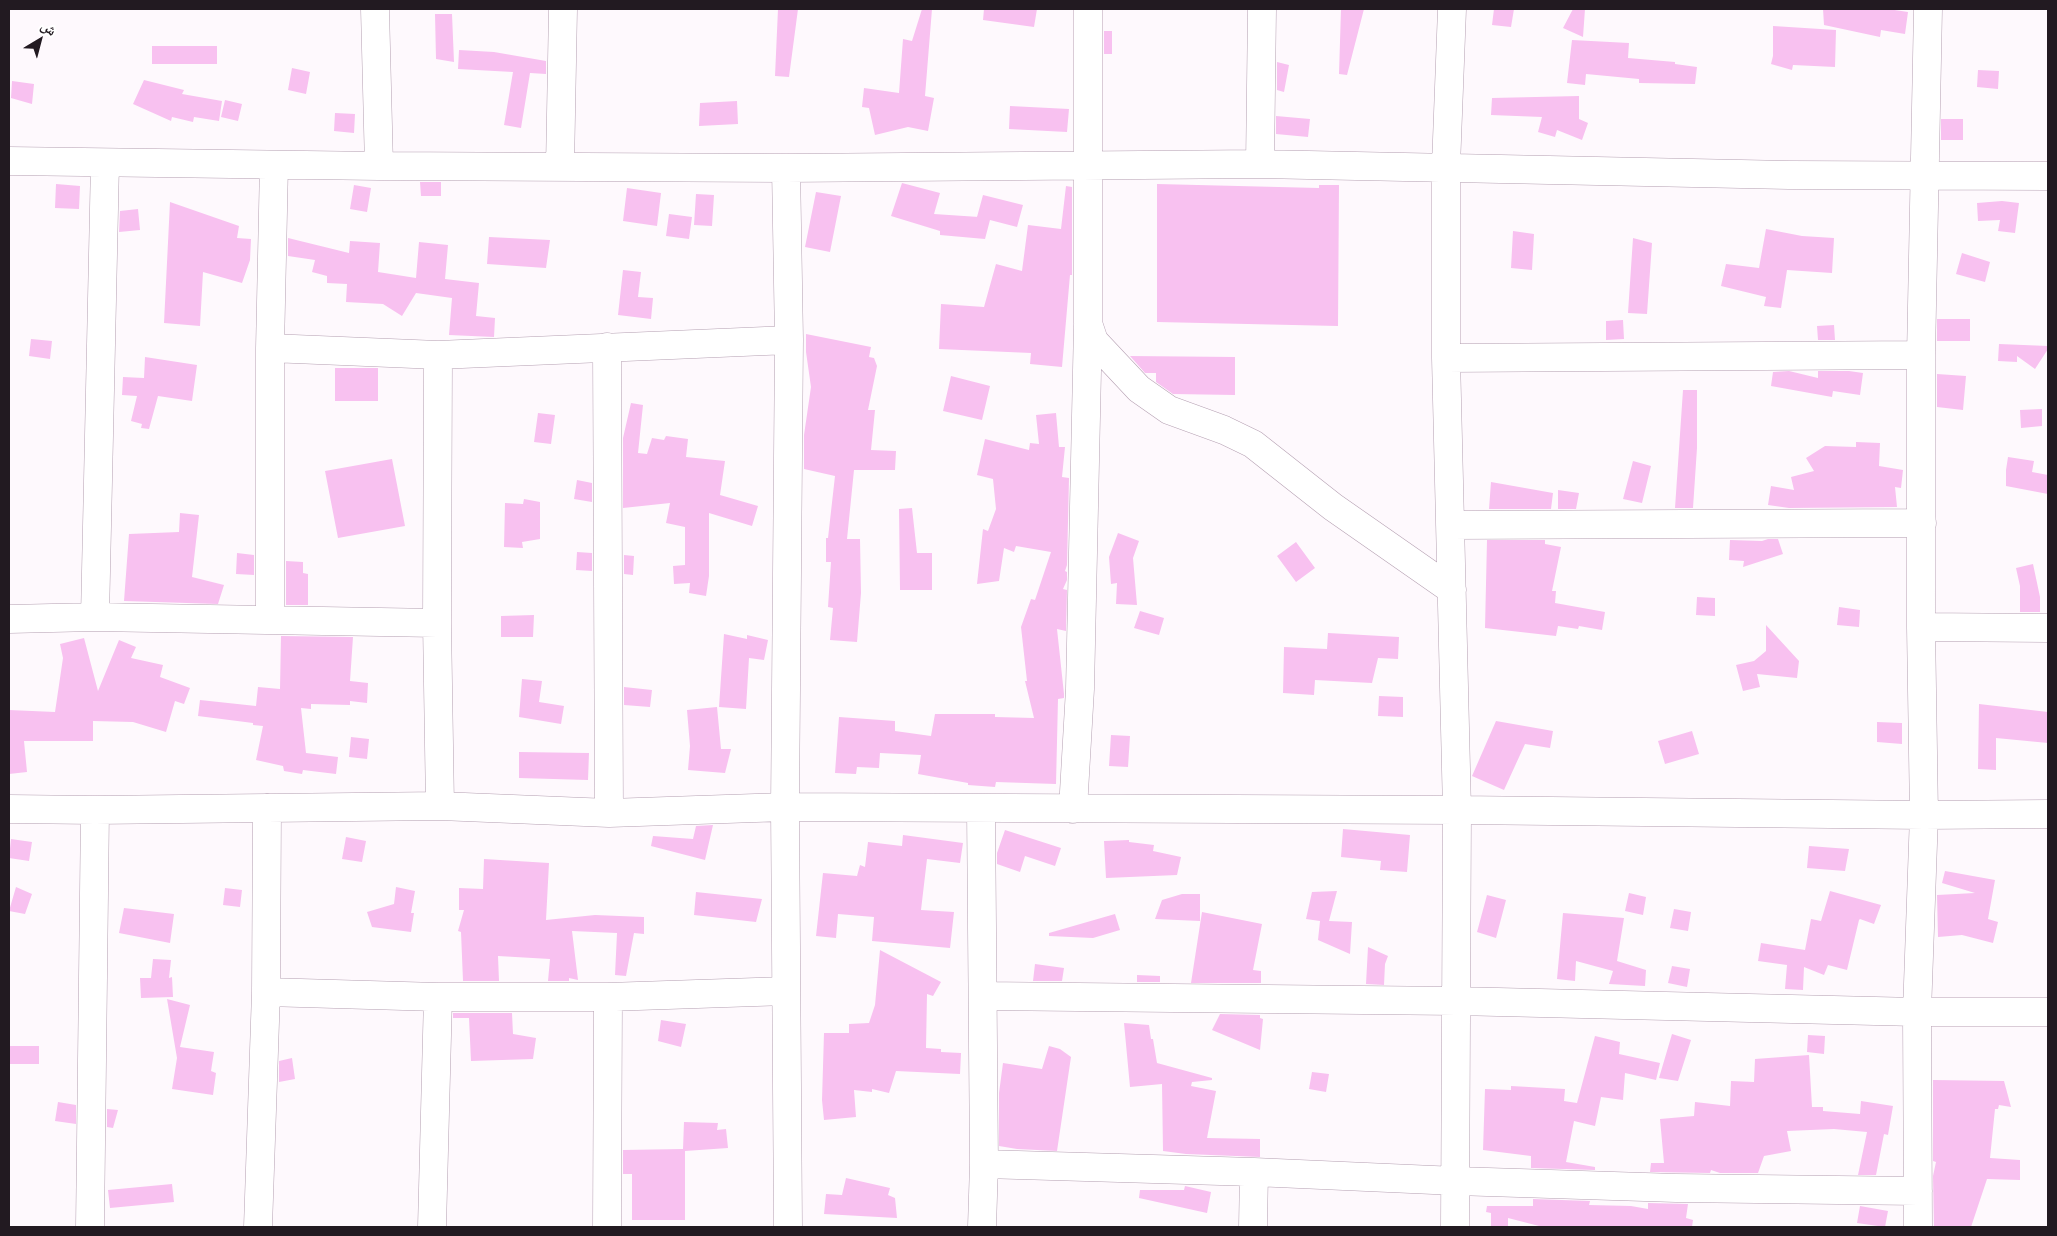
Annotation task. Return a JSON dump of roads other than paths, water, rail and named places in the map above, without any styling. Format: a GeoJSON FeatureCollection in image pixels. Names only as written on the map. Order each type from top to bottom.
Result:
{"type":"FeatureCollection","features":[{"type":"Feature","properties":{"kind":"street"},"geometry":{"type":"LineString","coordinates":[[375,9],[379,166]]}},
{"type":"Feature","properties":{"kind":"street"},"geometry":{"type":"LineString","coordinates":[[560,167],[562,9]]}},
{"type":"Feature","properties":{"kind":"street"},"geometry":{"type":"LineString","coordinates":[[1073,809],[1080,690],[1088,324],[1088,9]]}},
{"type":"Feature","properties":{"kind":"street"},"geometry":{"type":"LineString","coordinates":[[1260,164],[1262,9]]}},
{"type":"Feature","properties":{"kind":"street"},"geometry":{"type":"LineString","coordinates":[[1452,9],[1446,166],[1446,358],[1458,810],[1456,1181],[1454,1227]]}},
{"type":"Feature","properties":{"kind":"street"},"geometry":{"type":"LineString","coordinates":[[1918,1227],[1918,1012],[1924,815],[1921,627],[1921,355],[1923,176],[1928,9]]}},
{"type":"Feature","properties":{"kind":"street"},"geometry":{"type":"LineString","coordinates":[[9,161],[379,166],[786,168],[1260,164],[1446,166],[1789,175],[2048,176]]}},
{"type":"Feature","properties":{"kind":"street"},"geometry":{"type":"LineString","coordinates":[[96,617],[105,163]]}},
{"type":"Feature","properties":{"kind":"street"},"geometry":{"type":"LineString","coordinates":[[270,620],[270,348],[274,165]]}},
{"type":"Feature","properties":{"kind":"street"},"geometry":{"type":"LineString","coordinates":[[786,168],[789,340],[786,807],[788,1227]]}},
{"type":"Feature","properties":{"kind":"street"},"geometry":{"type":"LineString","coordinates":[[1088,324],[1094,341],[1139,388],[1170,410],[1224,430],[1253,444],[1333,507],[1452,590]]}},
{"type":"Feature","properties":{"kind":"street"},"geometry":{"type":"LineString","coordinates":[[270,348],[438,355],[789,340]]}},
{"type":"Feature","properties":{"kind":"street"},"geometry":{"type":"LineString","coordinates":[[607,347],[609,813]]}},
{"type":"Feature","properties":{"kind":"street"},"geometry":{"type":"LineString","coordinates":[[438,355],[437,623],[440,806]]}},
{"type":"Feature","properties":{"kind":"street"},"geometry":{"type":"LineString","coordinates":[[1446,358],[1921,355]]}},
{"type":"Feature","properties":{"kind":"street"},"geometry":{"type":"LineString","coordinates":[[1450,525],[1922,522]]}},
{"type":"Feature","properties":{"kind":"street"},"geometry":{"type":"LineString","coordinates":[[9,619],[96,617],[437,623]]}},
{"type":"Feature","properties":{"kind":"street"},"geometry":{"type":"LineString","coordinates":[[1921,627],[2048,628]]}},
{"type":"Feature","properties":{"kind":"street"},"geometry":{"type":"LineString","coordinates":[[9,809],[95,810],[440,806],[609,813],[786,807],[1458,810],[1924,815],[2048,814]]}},
{"type":"Feature","properties":{"kind":"street"},"geometry":{"type":"LineString","coordinates":[[258,1227],[266,992],[266,808]]}},
{"type":"Feature","properties":{"kind":"street"},"geometry":{"type":"LineString","coordinates":[[981,809],[984,1164],[982,1227]]}},
{"type":"Feature","properties":{"kind":"street"},"geometry":{"type":"LineString","coordinates":[[90,1227],[95,810]]}},
{"type":"Feature","properties":{"kind":"street"},"geometry":{"type":"LineString","coordinates":[[266,992],[438,997],[608,998],[786,991]]}},
{"type":"Feature","properties":{"kind":"street"},"geometry":{"type":"LineString","coordinates":[[983,996],[1456,1001],[1918,1012],[2048,1012]]}},
{"type":"Feature","properties":{"kind":"street"},"geometry":{"type":"LineString","coordinates":[[432,1227],[438,997]]}},
{"type":"Feature","properties":{"kind":"street"},"geometry":{"type":"LineString","coordinates":[[607,1227],[608,998]]}},
{"type":"Feature","properties":{"kind":"street"},"geometry":{"type":"LineString","coordinates":[[984,1164],[1676,1188],[1918,1191]]}},
{"type":"Feature","properties":{"kind":"street"},"geometry":{"type":"LineString","coordinates":[[1253,1227],[1254,1172]]}}]}
